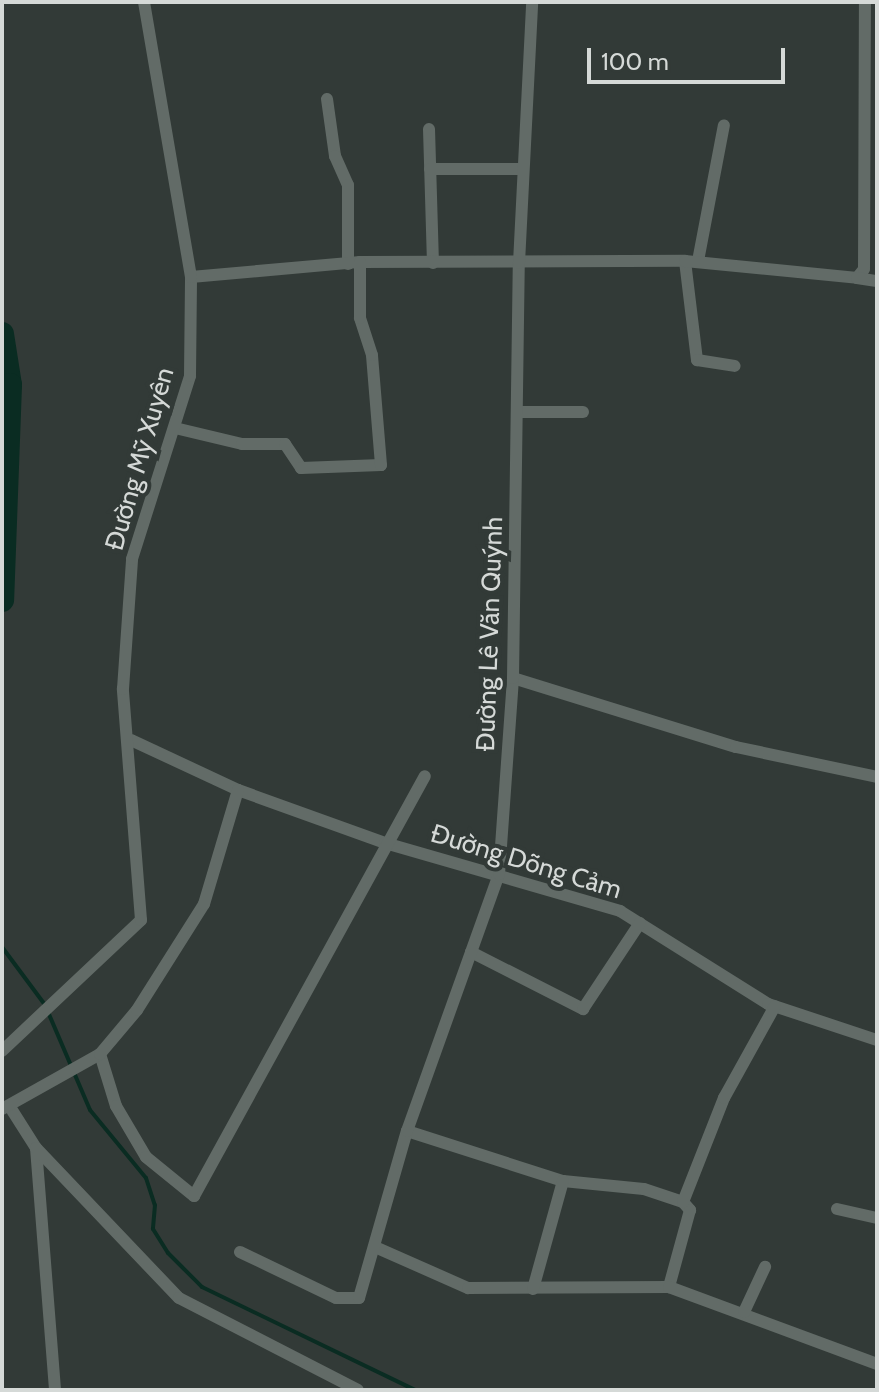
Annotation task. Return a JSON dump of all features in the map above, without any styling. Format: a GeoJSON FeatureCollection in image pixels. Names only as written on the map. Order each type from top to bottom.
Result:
{"type":"FeatureCollection","features":[{"type":"Feature","properties":{"kind":"street","name":"Đường Mỹ Xuyên"},"geometry":{"type":"LineString","coordinates":[[2,1051],[141,920],[131,740],[123,689],[132,559],[190,376],[191,277],[144,2]]}},
{"type":"Feature","properties":{"kind":"street","name":"Đường Lê Văn Quýnh"},"geometry":{"type":"LineString","coordinates":[[240,1252],[347,1300],[359,1298],[407,1131],[499,874],[513,678],[519,263],[532,2]]}},
{"type":"Feature","properties":{"kind":"street"},"geometry":{"type":"LineString","coordinates":[[857,278],[864,269],[865,2]]}},
{"type":"Feature","properties":{"kind":"street"},"geometry":{"type":"LineString","coordinates":[[175,428],[242,444],[289,445],[301,468],[381,465],[372,355],[360,318],[348,185],[335,156],[327,99]]}},
{"type":"Feature","properties":{"kind":"street"},"geometry":{"type":"LineString","coordinates":[[724,125],[692,261],[697,360],[735,366]]}},
{"type":"Feature","properties":{"kind":"street"},"geometry":{"type":"LineString","coordinates":[[429,129],[433,263]]}},
{"type":"Feature","properties":{"kind":"street"},"geometry":{"type":"LineString","coordinates":[[430,169],[523,169]]}},
{"type":"Feature","properties":{"kind":"street"},"geometry":{"type":"LineString","coordinates":[[191,277],[354,263],[692,261],[877,281]]}},
{"type":"Feature","properties":{"kind":"street"},"geometry":{"type":"LineString","coordinates":[[519,412],[583,412]]}},
{"type":"Feature","properties":{"kind":"street"},"geometry":{"type":"LineString","coordinates":[[513,678],[736,747],[877,777]]}},
{"type":"Feature","properties":{"kind":"street"},"geometry":{"type":"LineString","coordinates":[[131,740],[238,790],[204,904],[97,1056],[6,1108],[36,1148],[179,1298],[358,1390]]}},
{"type":"Feature","properties":{"kind":"street"},"geometry":{"type":"LineString","coordinates":[[97,1056],[116,1106],[150,1164],[194,1196],[249,1107],[385,843],[425,776]]}},
{"type":"Feature","properties":{"kind":"street","name":"Đường Dõng Cảm"},"geometry":{"type":"LineString","coordinates":[[238,790],[385,843],[499,874],[640,923],[775,1006],[877,1040]]}},
{"type":"Feature","properties":{"kind":"street"},"geometry":{"type":"LineString","coordinates":[[471,952],[583,1009],[640,923]]}},
{"type":"Feature","properties":{"kind":"street"},"geometry":{"type":"LineString","coordinates":[[683,1202],[724,1098],[775,1006]]}},
{"type":"Feature","properties":{"kind":"street"},"geometry":{"type":"LineString","coordinates":[[407,1131],[563,1181],[644,1189],[683,1202],[690,1210],[669,1287]]}},
{"type":"Feature","properties":{"kind":"street"},"geometry":{"type":"LineString","coordinates":[[36,1148],[55,1390]]}},
{"type":"Feature","properties":{"kind":"street"},"geometry":{"type":"LineString","coordinates":[[533,1289],[563,1181]]}},
{"type":"Feature","properties":{"kind":"street"},"geometry":{"type":"LineString","coordinates":[[837,1209],[877,1218]]}},
{"type":"Feature","properties":{"kind":"street"},"geometry":{"type":"LineString","coordinates":[[375,1247],[448,1283],[533,1289],[669,1287],[744,1312],[877,1364]]}},
{"type":"Feature","properties":{"kind":"street"},"geometry":{"type":"LineString","coordinates":[[744,1312],[765,1267]]}},
{"type":"Feature","properties":{"kind":"waterway"},"geometry":{"type":"LineString","coordinates":[[2,334],[10,385],[2,600]]}},
{"type":"Feature","properties":{"kind":"waterway"},"geometry":{"type":"LineString","coordinates":[[2,947],[45,1005],[90,1110],[146,1178],[155,1205],[153,1229],[168,1253],[202,1287],[415,1390]]}},
{"type":"Feature","properties":{"kind":"waterway"},"geometry":{"type":"LineString","coordinates":[[760,1390],[843,1390]]}}]}
